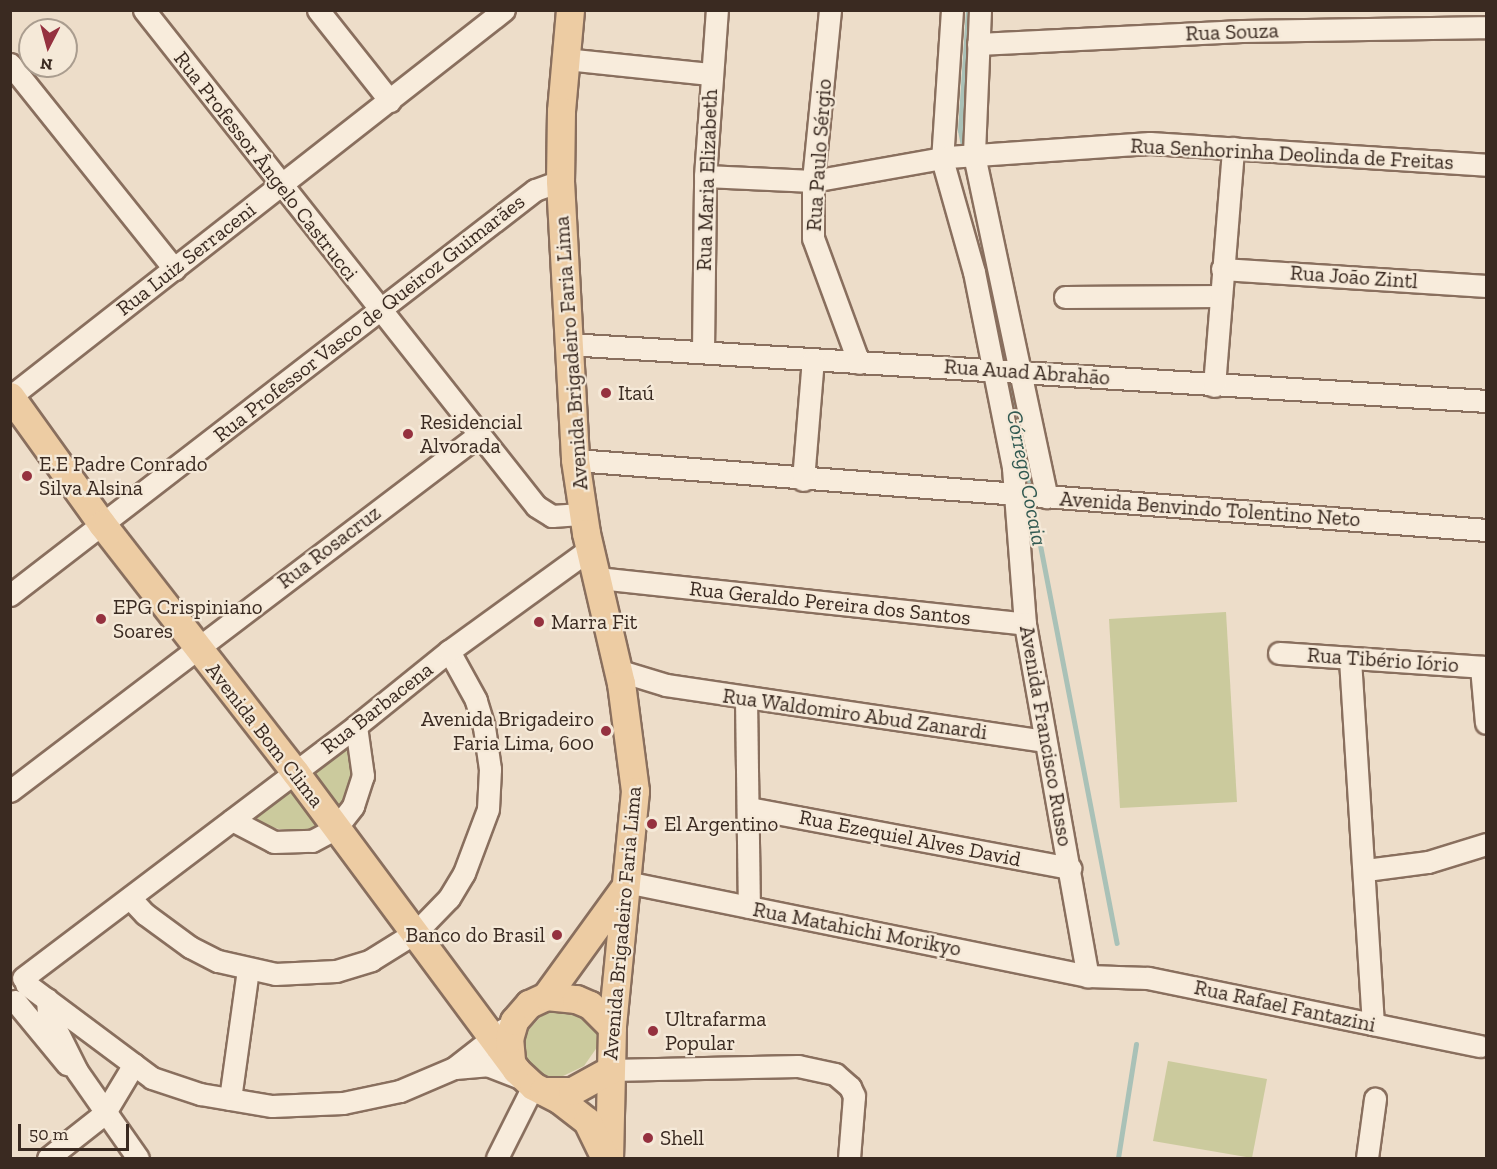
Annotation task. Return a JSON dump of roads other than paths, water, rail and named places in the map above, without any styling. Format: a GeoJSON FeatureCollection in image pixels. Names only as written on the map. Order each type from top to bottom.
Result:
{"type":"FeatureCollection","features":[{"type":"Feature","properties":{"kind":"main road","name":"Avenida Brigadeiro Faria Lima"},"geometry":{"type":"LineString","coordinates":[[570,10],[560,181],[575,460],[590,549],[623,697],[635,791],[612,1027],[607,1158]]}},
{"type":"Feature","properties":{"kind":"main road","name":"Avenida Bom Clima"},"geometry":{"type":"LineString","coordinates":[[11,396],[102,524],[416,932],[496,1025]]}},
{"type":"Feature","properties":{"kind":"main road"},"geometry":{"type":"LineString","coordinates":[[607,1158],[587,1121],[527,1079],[509,1039],[496,1025],[546,996],[626,884]]}},
{"type":"Feature","properties":{"kind":"main road"},"geometry":{"type":"LineString","coordinates":[[546,996],[576,999],[590,1005],[612,1027]]}},
{"type":"Feature","properties":{"kind":"main road"},"geometry":{"type":"LineString","coordinates":[[527,1079],[572,1091],[610,1070]]}},
{"type":"Feature","properties":{"kind":"street","name":"Rua Professor Ângelo Castrucci"},"geometry":{"type":"LineString","coordinates":[[144,10],[477,436],[543,513],[558,517],[584,514]]}},
{"type":"Feature","properties":{"kind":"street"},"geometry":{"type":"LineString","coordinates":[[318,10],[390,101]]}},
{"type":"Feature","properties":{"kind":"street","name":"Rua Maria Elizabeth"},"geometry":{"type":"LineString","coordinates":[[703,350],[705,176],[717,10]]}},
{"type":"Feature","properties":{"kind":"street","name":"Rua Paulo Sérgio"},"geometry":{"type":"LineString","coordinates":[[830,10],[813,181],[814,248],[859,363]]}},
{"type":"Feature","properties":{"kind":"street"},"geometry":{"type":"LineString","coordinates":[[952,10],[958,157],[974,272],[1007,369],[1032,496]]}},
{"type":"Feature","properties":{"kind":"street"},"geometry":{"type":"LineString","coordinates":[[980,10],[978,44],[958,157],[1007,369],[1032,496]]}},
{"type":"Feature","properties":{"kind":"street"},"geometry":{"type":"LineString","coordinates":[[1482,10],[1486,25]]}},
{"type":"Feature","properties":{"kind":"street","name":"Rua Luiz Serraceni"},"geometry":{"type":"LineString","coordinates":[[11,396],[390,101],[494,14]]}},
{"type":"Feature","properties":{"kind":"street","name":"Rua Souza"},"geometry":{"type":"LineString","coordinates":[[978,44],[1242,31],[1486,25]]}},
{"type":"Feature","properties":{"kind":"street"},"geometry":{"type":"LineString","coordinates":[[566,59],[711,74]]}},
{"type":"Feature","properties":{"kind":"street"},"geometry":{"type":"LineString","coordinates":[[10,64],[174,269]]}},
{"type":"Feature","properties":{"kind":"street","name":"Rua Senhorinha Deolinda de Freitas"},"geometry":{"type":"LineString","coordinates":[[705,176],[813,181],[958,157],[1150,143],[1486,165]]}},
{"type":"Feature","properties":{"kind":"street"},"geometry":{"type":"LineString","coordinates":[[1214,386],[1233,148]]}},
{"type":"Feature","properties":{"kind":"street","name":"Rua Professor Vasco de Queiroz Guimarães"},"geometry":{"type":"LineString","coordinates":[[14,586],[102,524],[535,190],[560,181]]}},
{"type":"Feature","properties":{"kind":"street","name":"Rua João Zintl"},"geometry":{"type":"LineString","coordinates":[[1222,269],[1486,286]]}},
{"type":"Feature","properties":{"kind":"street"},"geometry":{"type":"LineString","coordinates":[[1065,297],[1221,296]]}},
{"type":"Feature","properties":{"kind":"street","name":"Rua Auad Abrahão"},"geometry":{"type":"LineString","coordinates":[[568,344],[703,350],[859,363],[1007,369],[1214,386],[1486,401]]}},
{"type":"Feature","properties":{"kind":"street"},"geometry":{"type":"LineString","coordinates":[[803,480],[813,359]]}},
{"type":"Feature","properties":{"kind":"street","name":"Rua Rosacruz"},"geometry":{"type":"LineString","coordinates":[[10,791],[477,436]]}},
{"type":"Feature","properties":{"kind":"street","name":"Avenida Benvindo Tolentino Neto"},"geometry":{"type":"LineString","coordinates":[[575,460],[803,480],[1486,530]]}},
{"type":"Feature","properties":{"kind":"street","name":"Avenida Francisco Russo"},"geometry":{"type":"LineString","coordinates":[[1032,496],[1026,624],[1044,741],[1070,868],[1096,977]]}},
{"type":"Feature","properties":{"kind":"street","name":"Rua Barbacena"},"geometry":{"type":"LineString","coordinates":[[15,991],[130,898],[356,726],[449,651],[590,549]]}},
{"type":"Feature","properties":{"kind":"street","name":"Rua Geraldo Pereira dos Santos"},"geometry":{"type":"LineString","coordinates":[[598,578],[1026,624]]}},
{"type":"Feature","properties":{"kind":"street"},"geometry":{"type":"LineString","coordinates":[[604,608],[635,583]]}},
{"type":"Feature","properties":{"kind":"street"},"geometry":{"type":"LineString","coordinates":[[130,898],[145,914],[190,947],[248,969],[305,975],[336,971],[370,960],[416,932],[449,898],[464,873],[488,809],[490,769],[484,727],[476,700],[449,651]]}},
{"type":"Feature","properties":{"kind":"street","name":"Rua Tibério Iório"},"geometry":{"type":"LineString","coordinates":[[1279,653],[1484,667]]}},
{"type":"Feature","properties":{"kind":"street"},"geometry":{"type":"LineString","coordinates":[[1350,659],[1366,870],[1373,1024]]}},
{"type":"Feature","properties":{"kind":"street"},"geometry":{"type":"LineString","coordinates":[[1484,667],[1486,723]]}},
{"type":"Feature","properties":{"kind":"street","name":"Rua Waldomiro Abud Zanardi"},"geometry":{"type":"LineString","coordinates":[[617,670],[666,685],[1044,741]]}},
{"type":"Feature","properties":{"kind":"street","name":"Rua Waldomiro Abud Zanardi"},"geometry":{"type":"LineString","coordinates":[[623,697],[666,685]]}},
{"type":"Feature","properties":{"kind":"street"},"geometry":{"type":"LineString","coordinates":[[747,698],[749,907]]}},
{"type":"Feature","properties":{"kind":"street"},"geometry":{"type":"LineString","coordinates":[[232,820],[274,842],[312,841],[336,828],[354,806],[363,776],[356,726]]}},
{"type":"Feature","properties":{"kind":"street","name":"Rua Ezequiel Alves David"},"geometry":{"type":"LineString","coordinates":[[749,808],[1070,868]]}},
{"type":"Feature","properties":{"kind":"street"},"geometry":{"type":"LineString","coordinates":[[1366,870],[1428,862],[1486,844]]}},
{"type":"Feature","properties":{"kind":"street","name":"Rua Matahichi Morikyo"},"geometry":{"type":"LineString","coordinates":[[626,884],[1096,977]]}},
{"type":"Feature","properties":{"kind":"street"},"geometry":{"type":"LineString","coordinates":[[230,1099],[248,969]]}},
{"type":"Feature","properties":{"kind":"street","name":"Rua Rafael Fantazini"},"geometry":{"type":"LineString","coordinates":[[1096,977],[1148,978],[1480,1046]]}},
{"type":"Feature","properties":{"kind":"street"},"geometry":{"type":"LineString","coordinates":[[15,991],[47,999],[152,1078],[172,1086],[272,1106],[344,1102],[400,1091],[454,1068],[487,1065],[527,1079],[497,1158]]}},
{"type":"Feature","properties":{"kind":"street"},"geometry":{"type":"LineString","coordinates":[[15,991],[63,1062],[77,1071]]}},
{"type":"Feature","properties":{"kind":"street"},"geometry":{"type":"LineString","coordinates":[[47,999],[48,1013],[77,1071],[104,1114],[138,1158]]}},
{"type":"Feature","properties":{"kind":"street"},"geometry":{"type":"LineString","coordinates":[[454,1068],[496,1025]]}},
{"type":"Feature","properties":{"kind":"street"},"geometry":{"type":"LineString","coordinates":[[48,1158],[104,1114],[134,1064]]}},
{"type":"Feature","properties":{"kind":"street"},"geometry":{"type":"LineString","coordinates":[[610,1070],[798,1066],[835,1074],[850,1087],[854,1096],[849,1158]]}},
{"type":"Feature","properties":{"kind":"street"},"geometry":{"type":"LineString","coordinates":[[1367,1158],[1375,1099]]}},
{"type":"Feature","properties":{"kind":"waterway","name":"Córrego Cocaia"},"geometry":{"type":"LineString","coordinates":[[964,151],[960,131],[968,10]]}},
{"type":"Feature","properties":{"kind":"waterway","name":"Córrego Cocaia"},"geometry":{"type":"LineString","coordinates":[[991,283],[1007,366]]}},
{"type":"Feature","properties":{"kind":"waterway","name":"Córrego Cocaia"},"geometry":{"type":"LineString","coordinates":[[1009,377],[1030,489]]}},
{"type":"Feature","properties":{"kind":"waterway","name":"Córrego Cocaia"},"geometry":{"type":"LineString","coordinates":[[1032,501],[1117,943]]}},
{"type":"Feature","properties":{"kind":"waterway","name":"Córrego Cocaia"},"geometry":{"type":"LineString","coordinates":[[1118,1158],[1136,1044]]}},
{"type":"Feature","properties":{"kind":"place","name":"Itaú"},"geometry":{"type":"Point","coordinates":[606,393]}},
{"type":"Feature","properties":{"kind":"place","name":"Residencial Alvorada"},"geometry":{"type":"Point","coordinates":[408,434]}},
{"type":"Feature","properties":{"kind":"place","name":"E.E Padre Conrado Silva Alsina"},"geometry":{"type":"Point","coordinates":[27,476]}},
{"type":"Feature","properties":{"kind":"place","name":"EPG Crispiniano Soares"},"geometry":{"type":"Point","coordinates":[101,619]}},
{"type":"Feature","properties":{"kind":"place","name":"Marra Fit"},"geometry":{"type":"Point","coordinates":[539,622]}},
{"type":"Feature","properties":{"kind":"place","name":"Avenida Brigadeiro Faria Lima, 600"},"geometry":{"type":"Point","coordinates":[606,731]}},
{"type":"Feature","properties":{"kind":"place","name":"El Argentino"},"geometry":{"type":"Point","coordinates":[652,824]}},
{"type":"Feature","properties":{"kind":"place","name":"Banco do Brasil"},"geometry":{"type":"Point","coordinates":[557,935]}},
{"type":"Feature","properties":{"kind":"place","name":"Ultrafarma Popular"},"geometry":{"type":"Point","coordinates":[653,1031]}},
{"type":"Feature","properties":{"kind":"place","name":"Shell"},"geometry":{"type":"Point","coordinates":[648,1138]}}]}
